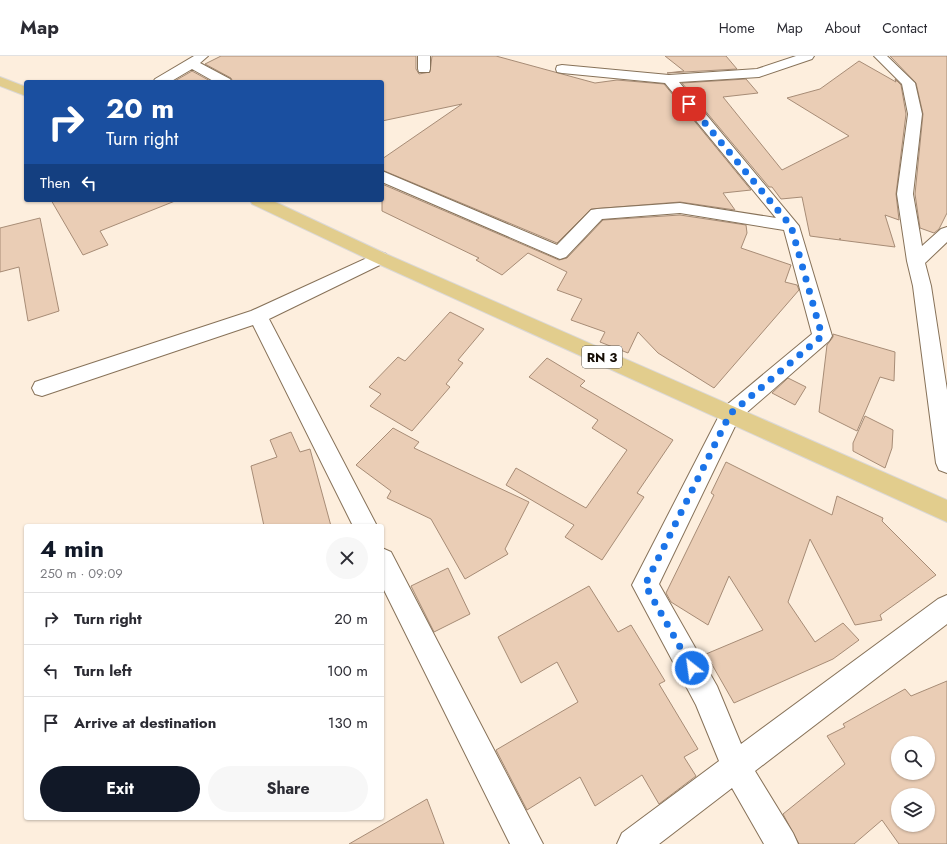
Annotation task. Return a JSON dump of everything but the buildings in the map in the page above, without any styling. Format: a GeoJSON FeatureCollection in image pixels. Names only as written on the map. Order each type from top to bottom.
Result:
{"type":"FeatureCollection","features":[{"type":"Feature","properties":{"kind":"main road"},"geometry":{"type":"LineString","coordinates":[[0,81],[24,91]]}},
{"type":"Feature","properties":{"kind":"main road","name":"RN 3"},"geometry":{"type":"LineString","coordinates":[[262,202],[380,258],[947,511]]}},
{"type":"Feature","properties":{"kind":"street"},"geometry":{"type":"LineString","coordinates":[[164,80],[192,64],[202,56]]}},
{"type":"Feature","properties":{"kind":"street"},"geometry":{"type":"LineString","coordinates":[[562,69],[669,79],[759,73],[808,56]]}},
{"type":"Feature","properties":{"kind":"street"},"geometry":{"type":"LineString","coordinates":[[880,56],[908,83],[915,114],[905,194],[916,261],[922,286],[947,463]]}},
{"type":"Feature","properties":{"kind":"street"},"geometry":{"type":"LineString","coordinates":[[192,64],[221,80]]}},
{"type":"Feature","properties":{"kind":"street"},"geometry":{"type":"LineString","coordinates":[[669,79],[791,226],[822,336],[730,414],[645,585],[707,696],[736,767],[782,844]]}},
{"type":"Feature","properties":{"kind":"street"},"geometry":{"type":"LineString","coordinates":[[384,177],[560,254],[597,214],[680,208],[791,226]]}},
{"type":"Feature","properties":{"kind":"street"},"geometry":{"type":"LineString","coordinates":[[916,261],[947,233]]}},
{"type":"Feature","properties":{"kind":"street"},"geometry":{"type":"LineString","coordinates":[[42,388],[258,316],[380,258]]}},
{"type":"Feature","properties":{"kind":"street"},"geometry":{"type":"LineString","coordinates":[[258,316],[364,524]]}},
{"type":"Feature","properties":{"kind":"street"},"geometry":{"type":"LineString","coordinates":[[384,564],[527,844]]}},
{"type":"Feature","properties":{"kind":"street"},"geometry":{"type":"LineString","coordinates":[[633,844],[947,608]]}},
{"type":"Feature","properties":{"kind":"route"},"geometry":{"type":"LineString","coordinates":[[689,104],[791,226],[822,336],[730,414],[645,585],[692,668]]}}]}
